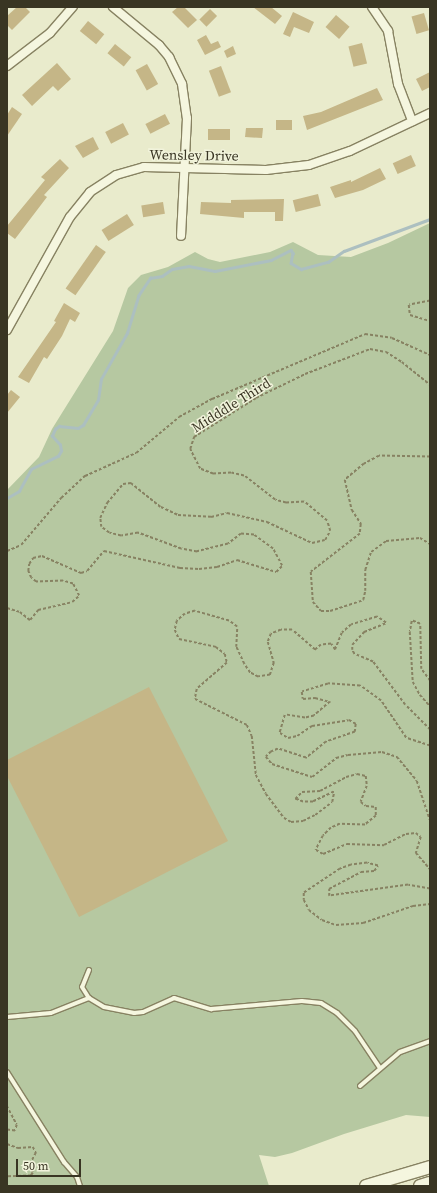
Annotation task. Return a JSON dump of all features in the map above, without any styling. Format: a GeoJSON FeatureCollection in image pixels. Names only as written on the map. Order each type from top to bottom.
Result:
{"type":"FeatureCollection","features":[{"type":"Feature","properties":{"kind":"main road"},"geometry":{"type":"LineString","coordinates":[[366,1186],[430,1167]]}},
{"type":"Feature","properties":{"kind":"main road"},"geometry":{"type":"LineString","coordinates":[[420,1186],[430,1183]]}},
{"type":"Feature","properties":{"kind":"street"},"geometry":{"type":"LineString","coordinates":[[7,66],[50,33],[73,7]]}},
{"type":"Feature","properties":{"kind":"street"},"geometry":{"type":"LineString","coordinates":[[113,7],[159,45],[176,71],[186,106],[181,236]]}},
{"type":"Feature","properties":{"kind":"street"},"geometry":{"type":"LineString","coordinates":[[372,7],[388,31],[398,84],[412,121]]}},
{"type":"Feature","properties":{"kind":"street","name":"Wensley Drive"},"geometry":{"type":"LineString","coordinates":[[7,330],[70,216],[90,192],[103,183],[130,170],[152,166],[266,170],[309,165],[350,151],[430,113]]}},
{"type":"Feature","properties":{"kind":"lane"},"geometry":{"type":"LineString","coordinates":[[88,970],[82,987],[89,998],[104,1007],[134,1013],[143,1012],[174,998],[210,1008],[302,1001],[321,1003],[337,1013],[355,1031],[380,1068]]}},
{"type":"Feature","properties":{"kind":"lane"},"geometry":{"type":"LineString","coordinates":[[7,1017],[51,1013],[89,998]]}},
{"type":"Feature","properties":{"kind":"lane"},"geometry":{"type":"LineString","coordinates":[[360,1086],[400,1052],[430,1041]]}},
{"type":"Feature","properties":{"kind":"lane"},"geometry":{"type":"LineString","coordinates":[[7,1072],[60,1157],[77,1177],[80,1186]]}},
{"type":"Feature","properties":{"kind":"path"},"geometry":{"type":"LineString","coordinates":[[430,301],[409,306],[410,315],[430,321]]}},
{"type":"Feature","properties":{"kind":"path","name":"Midddle Third"},"geometry":{"type":"LineString","coordinates":[[7,551],[21,545],[61,498],[85,476],[136,453],[179,417],[212,398],[365,334],[392,338],[417,346],[430,355]]}},
{"type":"Feature","properties":{"kind":"path","name":"Midddle Third"},"geometry":{"type":"LineString","coordinates":[[7,608],[20,612],[30,620],[38,610],[72,602],[78,596],[72,584],[63,581],[36,582],[31,578],[28,571],[29,564],[34,558],[42,556],[81,573],[87,571],[104,551],[180,568],[205,569],[237,560],[276,572],[282,566],[274,549],[254,535],[241,534],[228,544],[197,552],[181,550],[138,534],[121,536],[109,533],[101,527],[100,518],[108,503],[124,484],[131,483],[161,506],[178,515],[211,517],[227,513],[267,522],[312,543],[324,540],[330,531],[327,521],[304,502],[286,503],[275,500],[244,476],[231,473],[213,474],[200,469],[190,449],[194,437],[256,398],[305,374],[370,349],[386,352],[402,362],[430,385]]}},
{"type":"Feature","properties":{"kind":"path"},"geometry":{"type":"LineString","coordinates":[[430,457],[380,456],[364,464],[345,480],[352,510],[361,524],[360,534],[311,572],[313,602],[321,611],[330,610],[362,600],[366,591],[365,570],[371,552],[386,541],[420,538],[430,544]]}},
{"type":"Feature","properties":{"kind":"path"},"geometry":{"type":"LineString","coordinates":[[430,730],[422,724],[405,705],[373,662],[354,654],[352,650],[352,645],[364,632],[386,623],[377,617],[351,626],[342,633],[335,650],[331,644],[321,645],[315,650],[292,630],[281,630],[271,634],[268,642],[274,663],[270,676],[258,677],[250,673],[244,664],[236,648],[237,627],[229,621],[195,611],[185,614],[178,621],[175,630],[179,639],[216,647],[225,654],[227,663],[197,689],[195,699],[248,725],[252,736],[256,775],[269,799],[284,818],[292,822],[303,821],[315,815],[332,802],[334,792],[313,802],[303,802],[295,798],[302,792],[320,791],[346,777],[357,774],[366,776],[367,786],[361,802],[366,806],[376,807],[376,816],[365,825],[340,824],[331,828],[323,836],[316,850],[322,854],[347,844],[384,845],[406,834],[416,833],[421,837],[416,853],[430,869]]}},
{"type":"Feature","properties":{"kind":"path"},"geometry":{"type":"LineString","coordinates":[[430,681],[421,669],[420,624],[412,621],[410,632],[413,682],[420,695],[430,706]]}},
{"type":"Feature","properties":{"kind":"path"},"geometry":{"type":"LineString","coordinates":[[430,746],[406,738],[381,702],[360,686],[328,684],[302,692],[303,699],[315,698],[330,702],[314,716],[305,718],[285,715],[280,732],[288,738],[297,736],[312,726],[349,720],[356,724],[355,732],[326,742],[306,758],[278,749],[270,752],[266,758],[272,764],[312,777],[336,758],[348,755],[382,752],[397,757],[417,781],[430,820]]}},
{"type":"Feature","properties":{"kind":"path"},"geometry":{"type":"LineString","coordinates":[[430,889],[408,885],[329,896],[329,889],[361,872],[374,871],[378,866],[368,863],[351,865],[340,869],[304,893],[304,900],[310,910],[322,920],[336,925],[363,923],[413,906],[430,904]]}},
{"type":"Feature","properties":{"kind":"path"},"geometry":{"type":"LineString","coordinates":[[7,1106],[17,1125],[15,1131],[7,1130]]}},
{"type":"Feature","properties":{"kind":"path"},"geometry":{"type":"LineString","coordinates":[[7,1144],[18,1148],[33,1147],[36,1153],[30,1165],[33,1173],[31,1176],[7,1177]]}},
{"type":"Feature","properties":{"kind":"green space"},"geometry":{"type":"Polygon","coordinates":[[[430,223],[430,1117],[406,1115],[344,1134],[292,1153],[275,1157],[259,1155],[269,1186],[7,1186],[7,490],[39,457],[52,429],[113,331],[128,288],[141,275],[168,267],[195,252],[208,259],[220,262],[270,252],[293,242],[318,255],[351,257],[388,243],[430,223]]]}},
{"type":"Feature","properties":{"kind":"building"},"geometry":{"type":"Polygon","coordinates":[[[17,7],[25,7],[30,12],[12,30],[7,25],[7,16],[17,7]]]}},
{"type":"Feature","properties":{"kind":"building"},"geometry":{"type":"Polygon","coordinates":[[[178,7],[184,7],[197,20],[188,28],[172,12],[178,7]]]}},
{"type":"Feature","properties":{"kind":"building"},"geometry":{"type":"Polygon","coordinates":[[[253,7],[271,7],[282,16],[275,24],[253,7]]]}},
{"type":"Feature","properties":{"kind":"building"},"geometry":{"type":"Polygon","coordinates":[[[210,9],[217,16],[206,27],[199,20],[210,9]]]}},
{"type":"Feature","properties":{"kind":"building"},"geometry":{"type":"Polygon","coordinates":[[[293,12],[314,22],[309,33],[294,27],[290,37],[283,34],[293,12]]]}},
{"type":"Feature","properties":{"kind":"building"},"geometry":{"type":"Polygon","coordinates":[[[424,13],[429,30],[416,34],[412,17],[424,13]]]}},
{"type":"Feature","properties":{"kind":"building"},"geometry":{"type":"Polygon","coordinates":[[[336,15],[350,27],[339,39],[326,27],[336,15]]]}},
{"type":"Feature","properties":{"kind":"building"},"geometry":{"type":"Polygon","coordinates":[[[88,21],[104,34],[96,44],[80,31],[88,21]]]}},
{"type":"Feature","properties":{"kind":"building"},"geometry":{"type":"Polygon","coordinates":[[[206,35],[211,44],[218,41],[221,47],[205,55],[197,40],[206,35]]]}},
{"type":"Feature","properties":{"kind":"building"},"geometry":{"type":"Polygon","coordinates":[[[362,43],[367,63],[353,67],[348,46],[362,43]]]}},
{"type":"Feature","properties":{"kind":"building"},"geometry":{"type":"Polygon","coordinates":[[[115,44],[131,57],[124,67],[107,53],[115,44]]]}},
{"type":"Feature","properties":{"kind":"building"},"geometry":{"type":"Polygon","coordinates":[[[233,46],[236,54],[227,58],[224,51],[233,46]]]}},
{"type":"Feature","properties":{"kind":"building"},"geometry":{"type":"Polygon","coordinates":[[[57,63],[71,79],[58,91],[53,86],[32,106],[22,95],[57,63]]]}},
{"type":"Feature","properties":{"kind":"building"},"geometry":{"type":"Polygon","coordinates":[[[147,64],[158,84],[147,90],[136,70],[147,64]]]}},
{"type":"Feature","properties":{"kind":"building"},"geometry":{"type":"Polygon","coordinates":[[[221,66],[231,92],[219,97],[209,71],[221,66]]]}},
{"type":"Feature","properties":{"kind":"building"},"geometry":{"type":"Polygon","coordinates":[[[430,72],[430,87],[422,91],[416,79],[430,72]]]}},
{"type":"Feature","properties":{"kind":"building"},"geometry":{"type":"Polygon","coordinates":[[[377,88],[383,100],[307,130],[303,116],[321,112],[377,88]]]}},
{"type":"Feature","properties":{"kind":"building"},"geometry":{"type":"Polygon","coordinates":[[[12,107],[22,114],[7,136],[7,115],[12,107]]]}},
{"type":"Feature","properties":{"kind":"building"},"geometry":{"type":"Polygon","coordinates":[[[165,114],[170,124],[150,134],[145,124],[165,114]]]}},
{"type":"Feature","properties":{"kind":"building"},"geometry":{"type":"Polygon","coordinates":[[[276,120],[292,120],[292,130],[276,130],[276,120]]]}},
{"type":"Feature","properties":{"kind":"building"},"geometry":{"type":"Polygon","coordinates":[[[123,123],[129,135],[111,144],[105,132],[123,123]]]}},
{"type":"Feature","properties":{"kind":"building"},"geometry":{"type":"Polygon","coordinates":[[[246,128],[263,128],[262,138],[245,137],[246,128]]]}},
{"type":"Feature","properties":{"kind":"building"},"geometry":{"type":"Polygon","coordinates":[[[208,129],[230,129],[230,140],[208,140],[208,129]]]}},
{"type":"Feature","properties":{"kind":"building"},"geometry":{"type":"Polygon","coordinates":[[[93,137],[99,149],[83,158],[75,146],[93,137]]]}},
{"type":"Feature","properties":{"kind":"building"},"geometry":{"type":"Polygon","coordinates":[[[411,155],[416,166],[398,174],[393,163],[411,155]]]}},
{"type":"Feature","properties":{"kind":"building"},"geometry":{"type":"Polygon","coordinates":[[[60,159],[69,168],[44,195],[47,197],[15,239],[7,233],[7,226],[45,180],[41,177],[60,159]]]}},
{"type":"Feature","properties":{"kind":"building"},"geometry":{"type":"Polygon","coordinates":[[[380,168],[386,179],[363,190],[335,198],[330,187],[351,180],[351,182],[380,168]]]}},
{"type":"Feature","properties":{"kind":"building"},"geometry":{"type":"Polygon","coordinates":[[[318,194],[321,206],[296,212],[293,200],[318,194]]]}},
{"type":"Feature","properties":{"kind":"building"},"geometry":{"type":"Polygon","coordinates":[[[284,199],[283,221],[275,221],[275,212],[244,212],[244,218],[200,214],[201,202],[231,203],[231,200],[284,199]]]}},
{"type":"Feature","properties":{"kind":"building"},"geometry":{"type":"Polygon","coordinates":[[[163,202],[165,214],[143,217],[141,205],[163,202]]]}},
{"type":"Feature","properties":{"kind":"building"},"geometry":{"type":"Polygon","coordinates":[[[127,214],[134,225],[108,241],[102,230],[127,214]]]}},
{"type":"Feature","properties":{"kind":"building"},"geometry":{"type":"Polygon","coordinates":[[[96,245],[106,252],[75,295],[66,288],[96,245]]]}},
{"type":"Feature","properties":{"kind":"building"},"geometry":{"type":"Polygon","coordinates":[[[64,303],[80,313],[75,322],[70,319],[62,336],[47,359],[44,357],[29,383],[18,377],[56,322],[54,321],[64,303]]]}},
{"type":"Feature","properties":{"kind":"building"},"geometry":{"type":"Polygon","coordinates":[[[11,390],[20,397],[7,413],[7,395],[11,390]]]}},
{"type":"Feature","properties":{"kind":"building"},"geometry":{"type":"Polygon","coordinates":[[[149,687],[228,841],[79,917],[7,776],[7,760],[149,687]]]}},
{"type":"Feature","properties":{"kind":"waterway"},"geometry":{"type":"LineString","coordinates":[[7,498],[19,491],[31,469],[58,456],[61,451],[60,445],[52,436],[55,429],[59,426],[78,428],[83,425],[98,400],[101,379],[127,333],[138,296],[150,278],[162,276],[172,269],[189,266],[215,271],[271,260],[291,250],[293,253],[291,263],[301,269],[328,262],[344,251],[430,219]]}}]}
